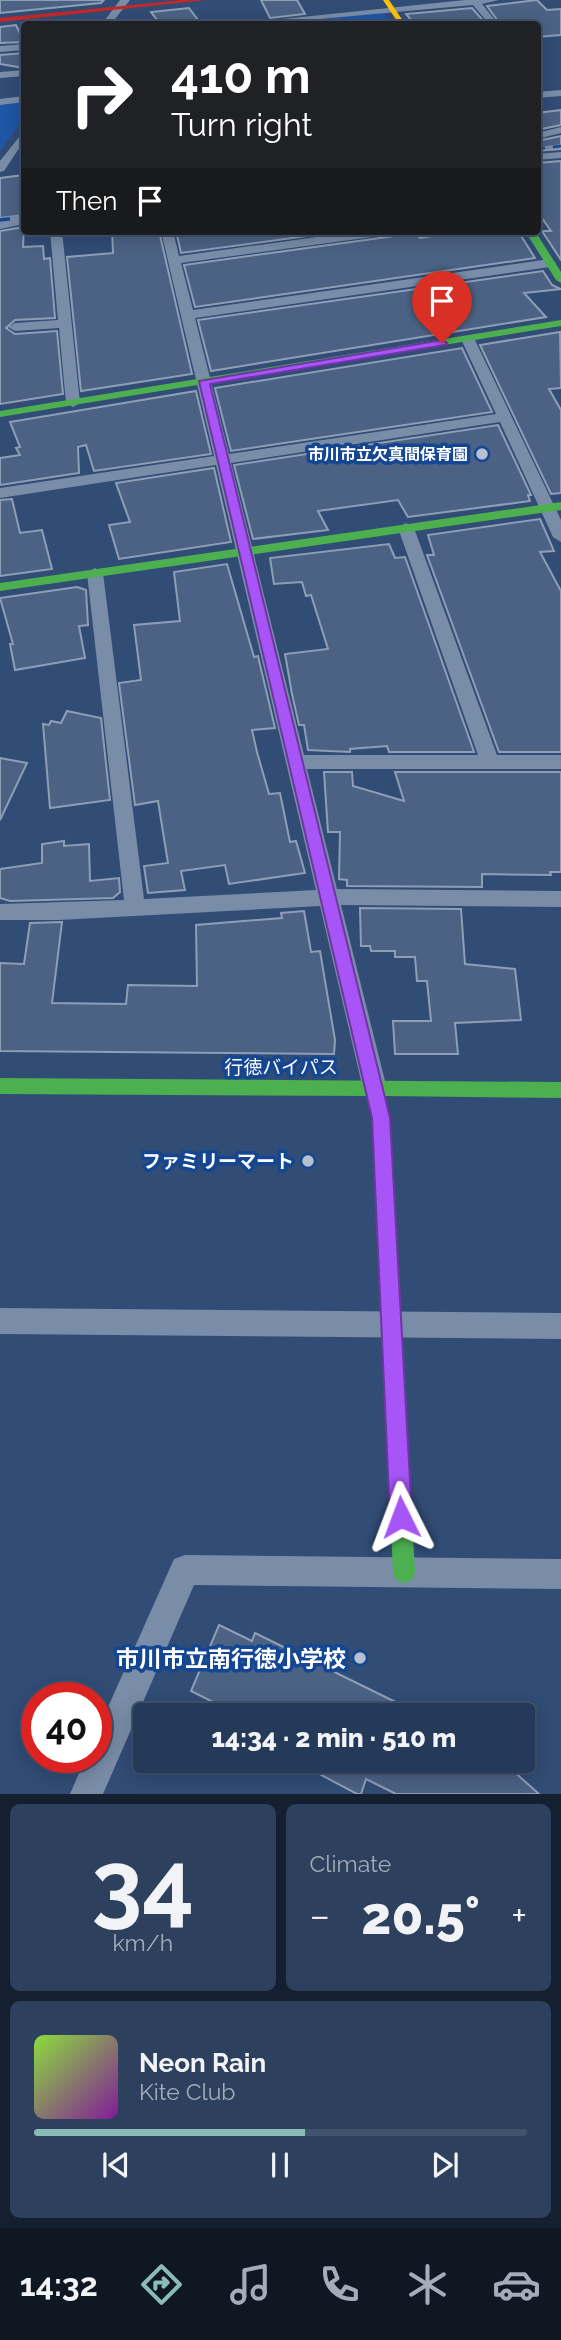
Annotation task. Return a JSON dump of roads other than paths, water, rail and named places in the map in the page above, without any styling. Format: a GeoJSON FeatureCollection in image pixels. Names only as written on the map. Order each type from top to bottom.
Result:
{"type":"FeatureCollection","features":[{"type":"Feature","properties":{"kind":"street"},"geometry":{"type":"LineString","coordinates":[[0,20],[203,0]]}},
{"type":"Feature","properties":{"kind":"street"},"geometry":{"type":"LineString","coordinates":[[317,21],[389,5],[494,0]]}},
{"type":"Feature","properties":{"kind":"street"},"geometry":{"type":"LineString","coordinates":[[477,2],[492,21]]}},
{"type":"Feature","properties":{"kind":"street"},"geometry":{"type":"LineString","coordinates":[[389,5],[400,21]]}},
{"type":"Feature","properties":{"kind":"street"},"geometry":{"type":"LineString","coordinates":[[94,21],[112,8]]}},
{"type":"Feature","properties":{"kind":"street"},"geometry":{"type":"LineString","coordinates":[[0,49],[21,47]]}},
{"type":"Feature","properties":{"kind":"street"},"geometry":{"type":"LineString","coordinates":[[0,75],[21,73]]}},
{"type":"Feature","properties":{"kind":"street"},"geometry":{"type":"LineString","coordinates":[[542,95],[561,93]]}},
{"type":"Feature","properties":{"kind":"street"},"geometry":{"type":"LineString","coordinates":[[0,102],[21,99]]}},
{"type":"Feature","properties":{"kind":"street"},"geometry":{"type":"LineString","coordinates":[[541,135],[561,130]]}},
{"type":"Feature","properties":{"kind":"street"},"geometry":{"type":"LineString","coordinates":[[2,165],[21,138]]}},
{"type":"Feature","properties":{"kind":"street"},"geometry":{"type":"LineString","coordinates":[[541,157],[561,155]]}},
{"type":"Feature","properties":{"kind":"street"},"geometry":{"type":"LineString","coordinates":[[2,165],[21,160]]}},
{"type":"Feature","properties":{"kind":"street"},"geometry":{"type":"LineString","coordinates":[[0,225],[21,222]]}},
{"type":"Feature","properties":{"kind":"street"},"geometry":{"type":"LineString","coordinates":[[56,235],[73,403]]}},
{"type":"Feature","properties":{"kind":"street"},"geometry":{"type":"LineString","coordinates":[[168,235],[381,1118],[404,1572]]}},
{"type":"Feature","properties":{"kind":"street"},"geometry":{"type":"LineString","coordinates":[[174,260],[358,235]]}},
{"type":"Feature","properties":{"kind":"street"},"geometry":{"type":"LineString","coordinates":[[533,235],[561,280]]}},
{"type":"Feature","properties":{"kind":"street"},"geometry":{"type":"LineString","coordinates":[[188,316],[551,263]]}},
{"type":"Feature","properties":{"kind":"street"},"geometry":{"type":"LineString","coordinates":[[15,327],[65,323]]}},
{"type":"Feature","properties":{"kind":"street"},"geometry":{"type":"LineString","coordinates":[[0,414],[561,324]]}},
{"type":"Feature","properties":{"kind":"street"},"geometry":{"type":"LineString","coordinates":[[468,339],[503,417],[554,507],[561,537]]}},
{"type":"Feature","properties":{"kind":"street"},"geometry":{"type":"LineString","coordinates":[[0,493],[503,417]]}},
{"type":"Feature","properties":{"kind":"street"},"geometry":{"type":"LineString","coordinates":[[0,587],[554,507]]}},
{"type":"Feature","properties":{"kind":"street"},"geometry":{"type":"LineString","coordinates":[[406,528],[490,762]]}},
{"type":"Feature","properties":{"kind":"street"},"geometry":{"type":"LineString","coordinates":[[95,573],[135,908]]}},
{"type":"Feature","properties":{"kind":"street"},"geometry":{"type":"LineString","coordinates":[[296,762],[561,762]]}},
{"type":"Feature","properties":{"kind":"street"},"geometry":{"type":"LineString","coordinates":[[0,912],[135,908],[329,897],[561,899]]}},
{"type":"Feature","properties":{"kind":"street","name":"行徳バイパス"},"geometry":{"type":"LineString","coordinates":[[0,1086],[561,1090]]}},
{"type":"Feature","properties":{"kind":"street"},"geometry":{"type":"LineString","coordinates":[[0,1321],[561,1326]]}},
{"type":"Feature","properties":{"kind":"street"},"geometry":{"type":"LineString","coordinates":[[86,1794],[185,1570],[561,1574]]}},
{"type":"Feature","properties":{"kind":"railway"},"geometry":{"type":"LineString","coordinates":[[541,148],[561,146]]}},
{"type":"Feature","properties":{"kind":"railway"},"geometry":{"type":"LineString","coordinates":[[0,220],[21,217]]}},
{"type":"Feature","properties":{"kind":"place","name":"市川市立欠真間保育園"},"geometry":{"type":"Point","coordinates":[482,454]}},
{"type":"Feature","properties":{"kind":"place","name":"ファミリーマート"},"geometry":{"type":"Point","coordinates":[308,1161]}},
{"type":"Feature","properties":{"kind":"place","name":"市川市立南行徳小学校"},"geometry":{"type":"Point","coordinates":[360,1658]}}]}
